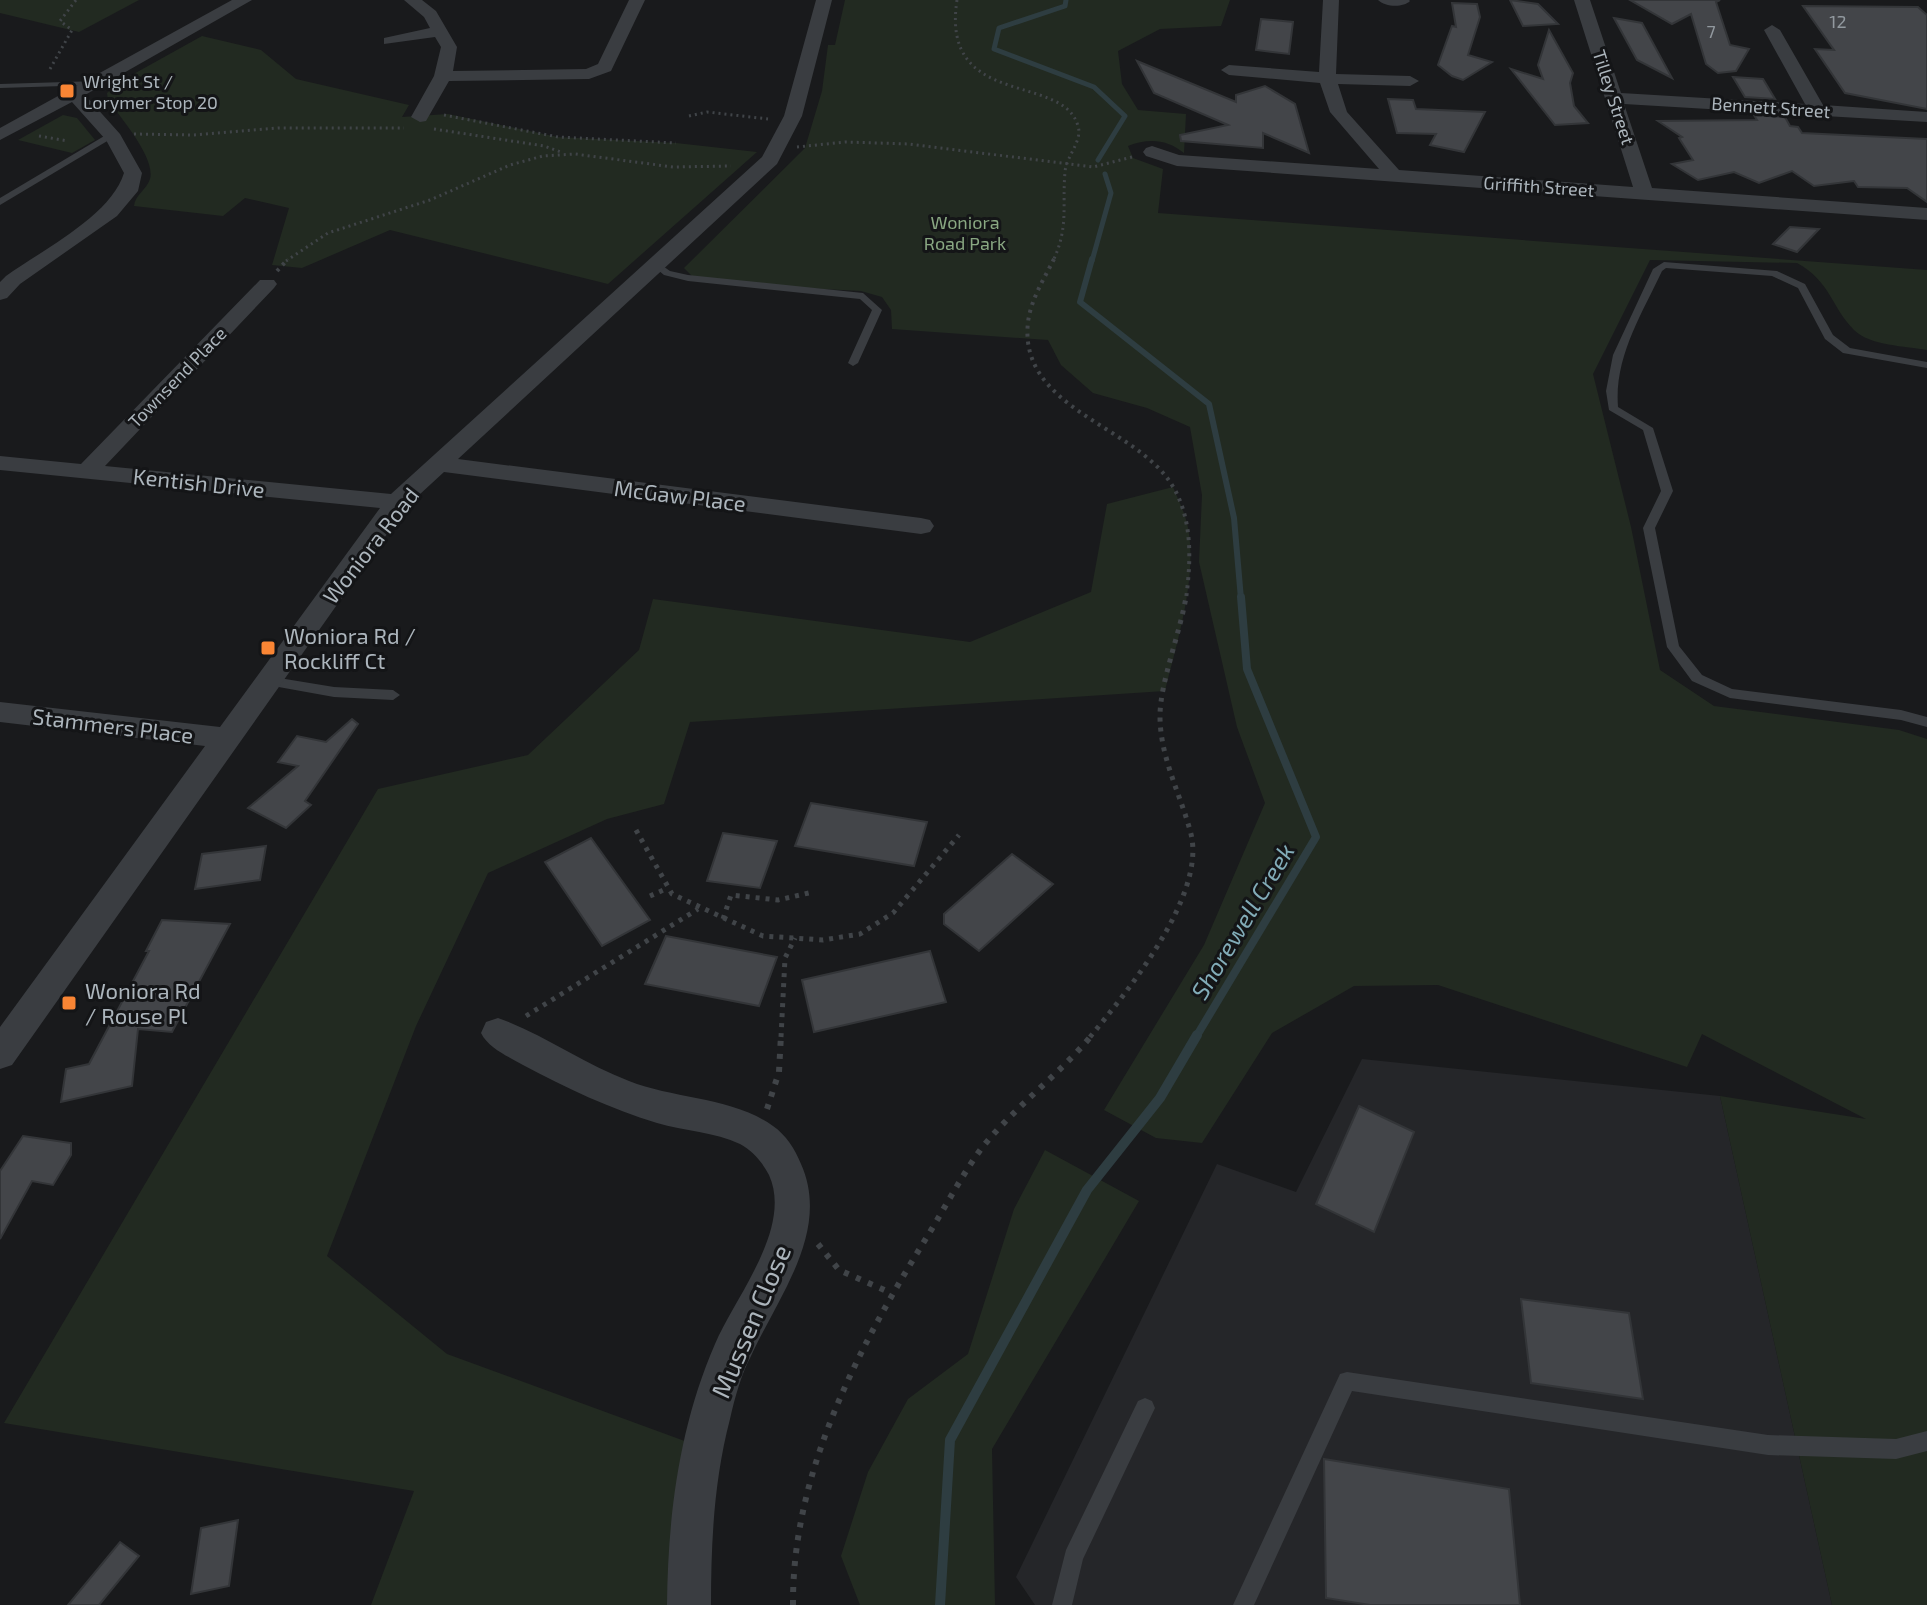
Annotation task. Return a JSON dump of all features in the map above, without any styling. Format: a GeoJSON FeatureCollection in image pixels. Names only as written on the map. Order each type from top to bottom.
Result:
{"type":"FeatureCollection","features":[{"type":"Feature","properties":{"kind":"street"},"geometry":{"type":"LineString","coordinates":[[0,135],[244,0]]}},
{"type":"Feature","properties":{"kind":"street"},"geometry":{"type":"LineString","coordinates":[[412,0],[430,14],[449,47],[443,76],[421,125]]}},
{"type":"Feature","properties":{"kind":"street"},"geometry":{"type":"LineString","coordinates":[[443,76],[591,80],[605,67],[637,0]]}},
{"type":"Feature","properties":{"kind":"street","name":"Woniora Road"},"geometry":{"type":"LineString","coordinates":[[0,1054],[397,502],[775,153],[793,116],[824,0]]}},
{"type":"Feature","properties":{"kind":"street"},"geometry":{"type":"LineString","coordinates":[[1331,0],[1329,77],[1337,113],[1378,153],[1393,176]]}},
{"type":"Feature","properties":{"kind":"street","name":"Tilley Street"},"geometry":{"type":"LineString","coordinates":[[1582,0],[1644,193]]}},
{"type":"Feature","properties":{"kind":"street"},"geometry":{"type":"LineString","coordinates":[[1772,30],[1817,110]]}},
{"type":"Feature","properties":{"kind":"street"},"geometry":{"type":"LineString","coordinates":[[390,41],[441,31]]}},
{"type":"Feature","properties":{"kind":"street"},"geometry":{"type":"LineString","coordinates":[[1229,70],[1410,81]]}},
{"type":"Feature","properties":{"kind":"street"},"geometry":{"type":"LineString","coordinates":[[0,294],[13,280],[110,212],[128,191],[133,173],[111,135],[74,94]]}},
{"type":"Feature","properties":{"kind":"street","name":"Bennett Street"},"geometry":{"type":"LineString","coordinates":[[1615,98],[1927,117]]}},
{"type":"Feature","properties":{"kind":"street","name":"Griffith Street"},"geometry":{"type":"LineString","coordinates":[[1152,152],[1177,160],[1927,214]]}},
{"type":"Feature","properties":{"kind":"street","name":"Townsend Place"},"geometry":{"type":"LineString","coordinates":[[87,471],[267,284]]}},
{"type":"Feature","properties":{"kind":"street","name":"Kentish Drive"},"geometry":{"type":"LineString","coordinates":[[0,463],[397,502]]}},
{"type":"Feature","properties":{"kind":"street","name":"McGaw Place"},"geometry":{"type":"LineString","coordinates":[[438,464],[921,526]]}},
{"type":"Feature","properties":{"kind":"street","name":"Stammers Place"},"geometry":{"type":"LineString","coordinates":[[0,712],[225,738]]}},
{"type":"Feature","properties":{"kind":"street"},"geometry":{"type":"LineString","coordinates":[[498,1033],[556,1067],[656,1107],[759,1136]]}},
{"type":"Feature","properties":{"kind":"street","name":"Mussen Close"},"geometry":{"type":"LineString","coordinates":[[689,1605],[688,1542],[701,1447],[730,1357],[784,1245],[792,1212],[787,1167],[759,1136]]}},
{"type":"Feature","properties":{"kind":"lane"},"geometry":{"type":"LineString","coordinates":[[0,86],[95,83]]}},
{"type":"Feature","properties":{"kind":"lane"},"geometry":{"type":"LineString","coordinates":[[0,202],[111,135]]}},
{"type":"Feature","properties":{"kind":"lane"},"geometry":{"type":"LineString","coordinates":[[657,265],[667,273],[700,280],[863,296],[877,310],[853,363]]}},
{"type":"Feature","properties":{"kind":"lane"},"geometry":{"type":"LineString","coordinates":[[1927,365],[1847,351],[1829,337],[1802,286],[1790,278],[1774,273],[1664,265],[1658,269],[1612,371],[1610,393],[1613,408],[1648,428],[1660,466],[1667,491],[1649,528],[1673,647],[1697,678],[1730,693],[1901,715],[1927,722]]}},
{"type":"Feature","properties":{"kind":"lane"},"geometry":{"type":"LineString","coordinates":[[267,681],[334,692],[393,695]]}},
{"type":"Feature","properties":{"kind":"lane"},"geometry":{"type":"LineString","coordinates":[[1243,1605],[1347,1381],[1768,1445],[1896,1449],[1927,1441]]}},
{"type":"Feature","properties":{"kind":"lane"},"geometry":{"type":"LineString","coordinates":[[1062,1605],[1073,1557],[1145,1408]]}},
{"type":"Feature","properties":{"kind":"path"},"geometry":{"type":"LineString","coordinates":[[42,84],[72,30],[60,21],[76,0]]}},
{"type":"Feature","properties":{"kind":"path"},"geometry":{"type":"LineString","coordinates":[[793,1605],[792,1581],[810,1483],[837,1402],[873,1323],[985,1144],[1087,1040],[1164,938],[1185,895],[1193,842],[1164,751],[1160,713],[1183,617],[1190,555],[1187,523],[1173,487],[1156,464],[1123,437],[1059,398],[1042,378],[1030,350],[1027,331],[1029,309],[1065,233],[1065,163],[1080,133],[1079,124],[1073,114],[1052,102],[992,78],[960,54],[954,37],[957,0]]}},
{"type":"Feature","properties":{"kind":"path"},"geometry":{"type":"LineString","coordinates":[[689,116],[707,112],[777,120],[793,116]]}},
{"type":"Feature","properties":{"kind":"path"},"geometry":{"type":"LineString","coordinates":[[421,125],[448,114],[558,137],[676,143]]}},
{"type":"Feature","properties":{"kind":"path"},"geometry":{"type":"LineString","coordinates":[[29,136],[71,142],[111,135],[193,135],[278,128],[421,125],[544,146],[564,154],[669,168],[704,169],[845,142],[909,144],[1093,167],[1152,152]]}},
{"type":"Feature","properties":{"kind":"path"},"geometry":{"type":"LineString","coordinates":[[267,284],[285,262],[311,241],[332,230],[430,200],[478,176],[512,164],[564,154]]}},
{"type":"Feature","properties":{"kind":"path"},"geometry":{"type":"LineString","coordinates":[[636,830],[672,894],[698,909],[763,936],[823,940],[860,934],[893,913],[959,835]]}},
{"type":"Feature","properties":{"kind":"path"},"geometry":{"type":"LineString","coordinates":[[650,896],[668,888]]}},
{"type":"Feature","properties":{"kind":"path"},"geometry":{"type":"LineString","coordinates":[[723,919],[731,895],[778,900],[813,892]]}},
{"type":"Feature","properties":{"kind":"path"},"geometry":{"type":"LineString","coordinates":[[498,1033],[698,909]]}},
{"type":"Feature","properties":{"kind":"path"},"geometry":{"type":"LineString","coordinates":[[759,1136],[779,1072],[785,958],[795,938]]}},
{"type":"Feature","properties":{"kind":"path"},"geometry":{"type":"LineString","coordinates":[[792,1212],[839,1270],[891,1293]]}},
{"type":"Feature","properties":{"kind":"shaded area"},"geometry":{"type":"Polygon","coordinates":[[[1362,1059],[1720,1096],[1832,1605],[1035,1605],[1016,1577],[1217,1164],[1296,1192],[1362,1059]]]}},
{"type":"Feature","properties":{"kind":"green space"},"geometry":{"type":"Polygon","coordinates":[[[0,0],[139,0],[79,32],[0,13],[0,0]]]}},
{"type":"Feature","properties":{"kind":"green space","name":"Woniora Road Park"},"geometry":{"type":"Polygon","coordinates":[[[845,0],[1230,0],[1221,26],[1160,29],[1118,51],[1122,84],[1138,110],[1186,114],[1184,153],[1157,141],[1128,146],[1133,158],[1163,169],[1158,213],[1927,270],[1927,350],[1879,342],[1861,335],[1846,321],[1817,278],[1797,263],[1650,260],[1593,374],[1631,527],[1660,670],[1714,706],[1899,730],[1927,739],[1927,1605],[1832,1605],[1720,1096],[1866,1119],[1702,1034],[1687,1067],[1438,985],[1354,986],[1272,1033],[1202,1143],[1156,1138],[1104,1110],[1204,945],[1265,803],[1237,727],[1199,562],[1202,495],[1190,427],[1147,408],[1093,393],[1061,365],[1048,340],[892,329],[891,310],[882,297],[861,291],[785,287],[692,276],[684,268],[805,148],[822,91],[828,45],[835,45],[845,0]]]}},
{"type":"Feature","properties":{"kind":"green space"},"geometry":{"type":"Polygon","coordinates":[[[202,36],[261,50],[296,79],[409,105],[402,117],[448,114],[558,137],[676,143],[757,152],[608,284],[390,230],[302,268],[272,265],[289,208],[245,198],[223,216],[134,206],[150,179],[148,160],[108,100],[107,93],[121,81],[202,36]]]}},
{"type":"Feature","properties":{"kind":"green space"},"geometry":{"type":"Polygon","coordinates":[[[63,115],[77,118],[95,140],[72,153],[18,140],[63,115]]]}},
{"type":"Feature","properties":{"kind":"green space"},"geometry":{"type":"Polygon","coordinates":[[[1173,487],[1187,523],[1190,563],[1185,607],[1165,691],[690,722],[664,804],[607,819],[488,873],[416,1026],[327,1256],[447,1354],[701,1447],[689,1605],[371,1605],[414,1491],[4,1423],[378,789],[528,755],[639,650],[653,599],[970,642],[1091,592],[1107,504],[1173,487]]]}},
{"type":"Feature","properties":{"kind":"green space"},"geometry":{"type":"Polygon","coordinates":[[[1045,1150],[1139,1201],[992,1449],[995,1605],[860,1605],[841,1556],[868,1472],[908,1399],[968,1354],[1014,1209],[1045,1150]]]}},
{"type":"Feature","properties":{"kind":"building"},"geometry":{"type":"Polygon","coordinates":[[[1510,0],[1538,4],[1558,24],[1523,26],[1510,0]]]}},
{"type":"Feature","properties":{"kind":"building"},"geometry":{"type":"Polygon","coordinates":[[[1630,0],[1720,0],[1716,2],[1730,45],[1749,49],[1736,71],[1718,73],[1706,64],[1691,14],[1672,24],[1630,0]]]}},
{"type":"Feature","properties":{"kind":"building"},"geometry":{"type":"Polygon","coordinates":[[[1452,3],[1477,4],[1480,17],[1468,55],[1492,62],[1463,80],[1438,65],[1452,26],[1456,27],[1452,3]]]}},
{"type":"Feature","properties":{"kind":"building"},"geometry":{"type":"Polygon","coordinates":[[[1803,6],[1918,7],[1927,15],[1927,109],[1845,93],[1815,49],[1834,50],[1803,6]]]}},
{"type":"Feature","properties":{"kind":"building"},"geometry":{"type":"Polygon","coordinates":[[[1614,18],[1642,23],[1672,78],[1637,60],[1614,18]]]}},
{"type":"Feature","properties":{"kind":"building"},"geometry":{"type":"Polygon","coordinates":[[[1261,19],[1293,22],[1289,54],[1256,50],[1261,19]]]}},
{"type":"Feature","properties":{"kind":"building"},"geometry":{"type":"Polygon","coordinates":[[[1549,30],[1573,73],[1570,83],[1574,106],[1588,123],[1555,125],[1511,69],[1543,79],[1538,65],[1549,30]]]}},
{"type":"Feature","properties":{"kind":"building"},"geometry":{"type":"Polygon","coordinates":[[[1137,61],[1236,102],[1236,95],[1265,86],[1295,104],[1309,153],[1263,133],[1263,148],[1181,141],[1180,135],[1228,125],[1154,93],[1137,61]]]}},
{"type":"Feature","properties":{"kind":"building"},"geometry":{"type":"Polygon","coordinates":[[[1733,77],[1763,79],[1775,99],[1745,97],[1733,77]]]}},
{"type":"Feature","properties":{"kind":"building"},"geometry":{"type":"Polygon","coordinates":[[[1388,99],[1413,100],[1416,109],[1485,112],[1464,152],[1430,145],[1436,134],[1397,133],[1388,99]]]}},
{"type":"Feature","properties":{"kind":"building"},"geometry":{"type":"Polygon","coordinates":[[[1754,115],[1785,117],[1790,126],[1798,127],[1802,133],[1927,139],[1927,202],[1907,188],[1858,187],[1854,181],[1814,186],[1792,171],[1759,183],[1734,172],[1698,180],[1672,164],[1693,160],[1679,138],[1682,137],[1658,121],[1757,120],[1754,115]]]}},
{"type":"Feature","properties":{"kind":"building"},"geometry":{"type":"Polygon","coordinates":[[[1790,227],[1819,229],[1797,252],[1773,244],[1790,227]]]}},
{"type":"Feature","properties":{"kind":"building"},"geometry":{"type":"Polygon","coordinates":[[[352,719],[358,724],[305,801],[311,805],[286,828],[248,808],[298,766],[278,762],[297,736],[326,742],[352,719]]]}},
{"type":"Feature","properties":{"kind":"building"},"geometry":{"type":"Polygon","coordinates":[[[811,803],[927,822],[914,866],[795,846],[811,803]]]}},
{"type":"Feature","properties":{"kind":"building"},"geometry":{"type":"Polygon","coordinates":[[[723,833],[777,841],[760,888],[707,881],[723,833]]]}},
{"type":"Feature","properties":{"kind":"building"},"geometry":{"type":"Polygon","coordinates":[[[591,838],[650,920],[602,946],[545,862],[591,838]]]}},
{"type":"Feature","properties":{"kind":"building"},"geometry":{"type":"Polygon","coordinates":[[[266,846],[260,880],[195,889],[202,854],[266,846]]]}},
{"type":"Feature","properties":{"kind":"building"},"geometry":{"type":"Polygon","coordinates":[[[1012,854],[1053,884],[979,951],[944,924],[944,914],[1012,854]]]}},
{"type":"Feature","properties":{"kind":"building"},"geometry":{"type":"Polygon","coordinates":[[[162,920],[230,924],[172,1032],[138,1029],[132,1086],[61,1102],[66,1069],[89,1064],[149,951],[146,951],[162,920]]]}},
{"type":"Feature","properties":{"kind":"building"},"geometry":{"type":"Polygon","coordinates":[[[666,936],[777,957],[759,1006],[645,984],[666,936]]]}},
{"type":"Feature","properties":{"kind":"building"},"geometry":{"type":"Polygon","coordinates":[[[930,951],[946,1002],[814,1032],[802,980],[930,951]]]}},
{"type":"Feature","properties":{"kind":"building"},"geometry":{"type":"Polygon","coordinates":[[[1359,1106],[1414,1132],[1374,1232],[1316,1204],[1359,1106]]]}},
{"type":"Feature","properties":{"kind":"building"},"geometry":{"type":"Polygon","coordinates":[[[23,1136],[71,1143],[71,1155],[53,1185],[32,1181],[0,1239],[0,1171],[23,1136]]]}},
{"type":"Feature","properties":{"kind":"building"},"geometry":{"type":"Polygon","coordinates":[[[1521,1299],[1629,1313],[1643,1399],[1531,1383],[1521,1299]]]}},
{"type":"Feature","properties":{"kind":"building"},"geometry":{"type":"Polygon","coordinates":[[[1324,1459],[1509,1489],[1520,1605],[1370,1605],[1326,1598],[1324,1459]]]}},
{"type":"Feature","properties":{"kind":"building"},"geometry":{"type":"Polygon","coordinates":[[[238,1520],[229,1586],[191,1594],[201,1528],[238,1520]]]}},
{"type":"Feature","properties":{"kind":"building"},"geometry":{"type":"Polygon","coordinates":[[[120,1542],[139,1556],[99,1605],[68,1605],[120,1542]]]}},
{"type":"Feature","properties":{"kind":"waterway","name":"Shorewell Creek"},"geometry":{"type":"LineString","coordinates":[[1066,0],[1065,6],[999,28],[994,49],[1094,87],[1125,116],[1098,160]]}},
{"type":"Feature","properties":{"kind":"waterway","name":"Shorewell Creek"},"geometry":{"type":"LineString","coordinates":[[1092,261],[1111,193],[1105,174]]}},
{"type":"Feature","properties":{"kind":"waterway","name":"Shorewell Creek"},"geometry":{"type":"LineString","coordinates":[[1092,259],[1080,302],[1209,404],[1234,518],[1241,599]]}},
{"type":"Feature","properties":{"kind":"waterway","name":"Shorewell Creek"},"geometry":{"type":"LineString","coordinates":[[1196,1037],[1316,837],[1247,669],[1241,597]]}},
{"type":"Feature","properties":{"kind":"waterway","name":"Shorewell Creek"},"geometry":{"type":"LineString","coordinates":[[940,1605],[950,1440],[1087,1190],[1160,1098],[1197,1035]]}},
{"type":"Feature","properties":{"kind":"place","name":"Wright St / Lorymer Stop 20"},"geometry":{"type":"Point","coordinates":[67,91]}},
{"type":"Feature","properties":{"kind":"place","name":"Woniora Rd / Rockliff Ct"},"geometry":{"type":"Point","coordinates":[268,648]}},
{"type":"Feature","properties":{"kind":"place","name":"Woniora Rd / Rouse Pl"},"geometry":{"type":"Point","coordinates":[69,1003]}}]}
